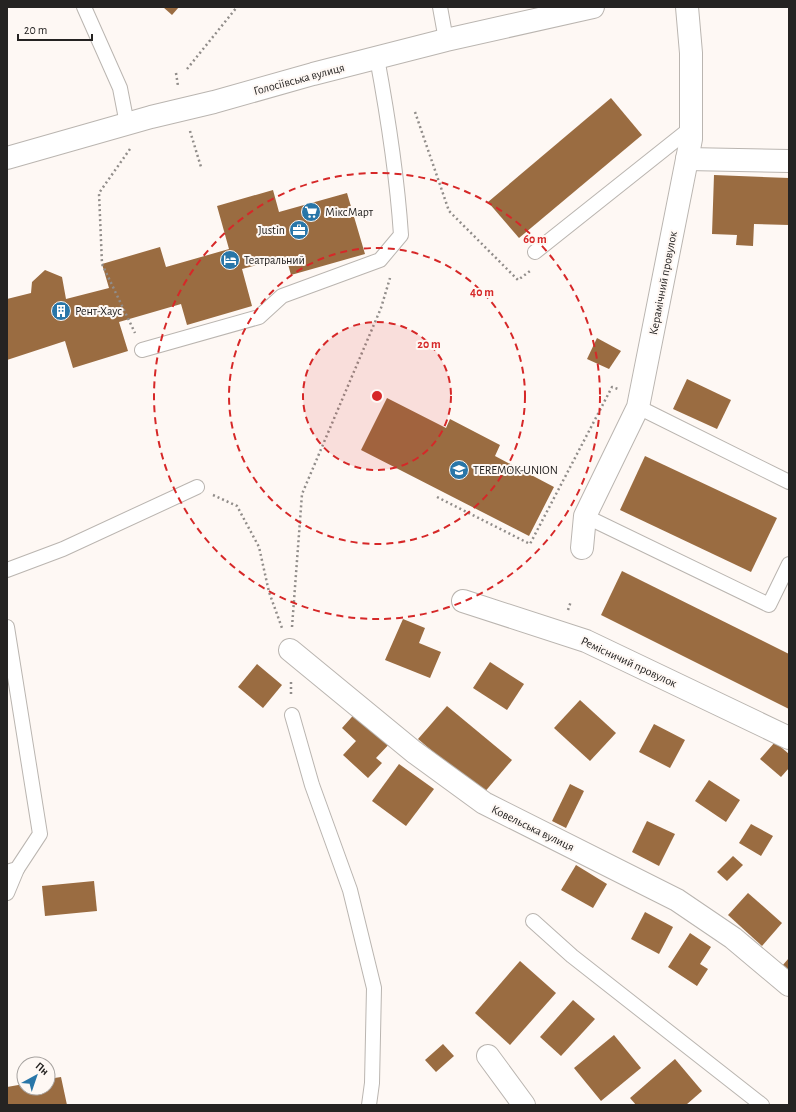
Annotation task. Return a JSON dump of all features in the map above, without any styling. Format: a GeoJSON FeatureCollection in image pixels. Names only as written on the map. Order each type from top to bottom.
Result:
{"type":"FeatureCollection","features":[{"type":"Feature","properties":{"kind":"street","name":"Голосіївська вулиця"},"geometry":{"type":"LineString","coordinates":[[7,158],[313,74],[446,40],[593,7]]}},
{"type":"Feature","properties":{"kind":"street","name":"Керамічний провулок"},"geometry":{"type":"LineString","coordinates":[[582,548],[585,516],[639,403],[691,140],[691,53],[687,7]]}},
{"type":"Feature","properties":{"kind":"street"},"geometry":{"type":"LineString","coordinates":[[687,159],[789,161]]}},
{"type":"Feature","properties":{"kind":"street","name":"Ремісничий провулок"},"geometry":{"type":"LineString","coordinates":[[463,601],[586,641],[789,738]]}},
{"type":"Feature","properties":{"kind":"street","name":"Ковельська вулиця"},"geometry":{"type":"LineString","coordinates":[[290,650],[414,752],[484,803],[677,900],[733,938],[789,985]]}},
{"type":"Feature","properties":{"kind":"street"},"geometry":{"type":"LineString","coordinates":[[488,1056],[524,1105]]}},
{"type":"Feature","properties":{"kind":"lane"},"geometry":{"type":"LineString","coordinates":[[84,7],[120,88],[127,124]]}},
{"type":"Feature","properties":{"kind":"lane"},"geometry":{"type":"LineString","coordinates":[[440,7],[446,40]]}},
{"type":"Feature","properties":{"kind":"lane"},"geometry":{"type":"LineString","coordinates":[[142,350],[260,317],[282,296],[380,260],[401,235],[398,194],[389,119],[378,58]]}},
{"type":"Feature","properties":{"kind":"lane"},"geometry":{"type":"LineString","coordinates":[[535,252],[692,128]]}},
{"type":"Feature","properties":{"kind":"lane"},"geometry":{"type":"LineString","coordinates":[[639,403],[789,482]]}},
{"type":"Feature","properties":{"kind":"lane"},"geometry":{"type":"LineString","coordinates":[[7,570],[62,549],[197,487]]}},
{"type":"Feature","properties":{"kind":"lane"},"geometry":{"type":"LineString","coordinates":[[585,516],[769,605],[789,564]]}},
{"type":"Feature","properties":{"kind":"lane"},"geometry":{"type":"LineString","coordinates":[[7,627],[40,834],[12,871],[7,893]]}},
{"type":"Feature","properties":{"kind":"lane"},"geometry":{"type":"LineString","coordinates":[[292,715],[312,785],[350,890],[374,988],[372,1083],[369,1105]]}},
{"type":"Feature","properties":{"kind":"lane"},"geometry":{"type":"LineString","coordinates":[[533,921],[572,956],[762,1105]]}},
{"type":"Feature","properties":{"kind":"path"},"geometry":{"type":"LineString","coordinates":[[188,69],[237,7]]}},
{"type":"Feature","properties":{"kind":"path"},"geometry":{"type":"LineString","coordinates":[[415,112],[449,211],[518,280],[535,266]]}},
{"type":"Feature","properties":{"kind":"path"},"geometry":{"type":"LineString","coordinates":[[142,350],[102,264],[99,194],[152,117]]}},
{"type":"Feature","properties":{"kind":"path"},"geometry":{"type":"LineString","coordinates":[[290,650],[302,494],[381,308],[391,272]]}},
{"type":"Feature","properties":{"kind":"path"},"geometry":{"type":"LineString","coordinates":[[437,497],[530,544],[612,387],[639,403]]}},
{"type":"Feature","properties":{"kind":"path"},"geometry":{"type":"LineString","coordinates":[[197,487],[238,506],[259,547],[269,592],[290,650]]}},
{"type":"Feature","properties":{"kind":"building"},"geometry":{"type":"Polygon","coordinates":[[[163,7],[179,7],[172,15],[163,7]]]}},
{"type":"Feature","properties":{"kind":"building"},"geometry":{"type":"Polygon","coordinates":[[[611,98],[642,135],[519,238],[488,202],[611,98]]]}},
{"type":"Feature","properties":{"kind":"building"},"geometry":{"type":"Polygon","coordinates":[[[714,175],[789,178],[789,225],[754,224],[753,246],[736,245],[737,235],[712,234],[714,175]]]}},
{"type":"Feature","properties":{"kind":"building","name":"Театральний"},"geometry":{"type":"Polygon","coordinates":[[[273,190],[279,212],[347,193],[365,254],[291,275],[286,257],[242,269],[252,306],[187,325],[181,304],[119,322],[128,351],[73,368],[65,341],[7,360],[7,299],[31,293],[32,282],[45,270],[62,277],[66,299],[109,288],[102,264],[160,247],[166,267],[229,249],[217,206],[273,190]]]}},
{"type":"Feature","properties":{"kind":"building"},"geometry":{"type":"Polygon","coordinates":[[[597,338],[621,351],[609,369],[587,359],[597,338]]]}},
{"type":"Feature","properties":{"kind":"building"},"geometry":{"type":"Polygon","coordinates":[[[687,379],[731,400],[717,429],[673,409],[687,379]]]}},
{"type":"Feature","properties":{"kind":"building"},"geometry":{"type":"Polygon","coordinates":[[[387,398],[446,428],[450,419],[500,445],[495,456],[554,487],[529,536],[361,450],[387,398]]]}},
{"type":"Feature","properties":{"kind":"building"},"geometry":{"type":"Polygon","coordinates":[[[645,456],[777,518],[751,572],[620,510],[645,456]]]}},
{"type":"Feature","properties":{"kind":"building"},"geometry":{"type":"Polygon","coordinates":[[[622,571],[789,654],[789,709],[601,615],[622,571]]]}},
{"type":"Feature","properties":{"kind":"building"},"geometry":{"type":"Polygon","coordinates":[[[403,619],[425,628],[419,643],[441,652],[430,678],[385,660],[403,619]]]}},
{"type":"Feature","properties":{"kind":"building"},"geometry":{"type":"Polygon","coordinates":[[[490,662],[524,684],[507,710],[473,688],[490,662]]]}},
{"type":"Feature","properties":{"kind":"building"},"geometry":{"type":"Polygon","coordinates":[[[257,664],[282,685],[263,708],[238,687],[257,664]]]}},
{"type":"Feature","properties":{"kind":"building"},"geometry":{"type":"Polygon","coordinates":[[[580,700],[616,733],[590,761],[554,728],[580,700]]]}},
{"type":"Feature","properties":{"kind":"building"},"geometry":{"type":"Polygon","coordinates":[[[447,706],[512,760],[483,794],[418,739],[447,706]]]}},
{"type":"Feature","properties":{"kind":"building"},"geometry":{"type":"Polygon","coordinates":[[[359,709],[393,740],[376,758],[382,763],[368,778],[343,755],[356,741],[342,728],[359,709]]]}},
{"type":"Feature","properties":{"kind":"building"},"geometry":{"type":"Polygon","coordinates":[[[654,724],[685,740],[670,768],[639,752],[654,724]]]}},
{"type":"Feature","properties":{"kind":"building"},"geometry":{"type":"Polygon","coordinates":[[[775,742],[789,754],[789,768],[781,777],[760,759],[775,742]]]}},
{"type":"Feature","properties":{"kind":"building"},"geometry":{"type":"Polygon","coordinates":[[[399,764],[434,789],[406,826],[372,801],[399,764]]]}},
{"type":"Feature","properties":{"kind":"building"},"geometry":{"type":"Polygon","coordinates":[[[709,780],[740,800],[726,822],[695,801],[709,780]]]}},
{"type":"Feature","properties":{"kind":"building"},"geometry":{"type":"Polygon","coordinates":[[[570,784],[584,791],[566,828],[552,821],[570,784]]]}},
{"type":"Feature","properties":{"kind":"building"},"geometry":{"type":"Polygon","coordinates":[[[647,821],[675,834],[659,866],[632,852],[647,821]]]}},
{"type":"Feature","properties":{"kind":"building"},"geometry":{"type":"Polygon","coordinates":[[[751,824],[773,836],[761,856],[739,843],[751,824]]]}},
{"type":"Feature","properties":{"kind":"building"},"geometry":{"type":"Polygon","coordinates":[[[733,856],[743,865],[727,881],[717,872],[733,856]]]}},
{"type":"Feature","properties":{"kind":"building"},"geometry":{"type":"Polygon","coordinates":[[[576,865],[607,884],[593,908],[561,890],[576,865]]]}},
{"type":"Feature","properties":{"kind":"building"},"geometry":{"type":"Polygon","coordinates":[[[94,881],[97,911],[45,916],[42,886],[94,881]]]}},
{"type":"Feature","properties":{"kind":"building"},"geometry":{"type":"Polygon","coordinates":[[[748,893],[782,923],[762,946],[728,915],[748,893]]]}},
{"type":"Feature","properties":{"kind":"building"},"geometry":{"type":"Polygon","coordinates":[[[645,912],[673,927],[659,954],[631,939],[645,912]]]}},
{"type":"Feature","properties":{"kind":"building"},"geometry":{"type":"Polygon","coordinates":[[[690,933],[711,947],[700,964],[708,969],[697,986],[668,967],[690,933]]]}},
{"type":"Feature","properties":{"kind":"building"},"geometry":{"type":"Polygon","coordinates":[[[789,958],[789,972],[782,966],[789,958]]]}},
{"type":"Feature","properties":{"kind":"building"},"geometry":{"type":"Polygon","coordinates":[[[520,961],[556,993],[510,1045],[475,1013],[520,961]]]}},
{"type":"Feature","properties":{"kind":"building"},"geometry":{"type":"Polygon","coordinates":[[[573,1000],[595,1019],[561,1056],[540,1037],[573,1000]]]}},
{"type":"Feature","properties":{"kind":"building"},"geometry":{"type":"Polygon","coordinates":[[[614,1035],[641,1068],[601,1101],[574,1068],[614,1035]]]}},
{"type":"Feature","properties":{"kind":"building"},"geometry":{"type":"Polygon","coordinates":[[[443,1044],[454,1056],[436,1072],[425,1060],[443,1044]]]}},
{"type":"Feature","properties":{"kind":"building"},"geometry":{"type":"Polygon","coordinates":[[[675,1059],[702,1091],[686,1105],[636,1105],[630,1098],[675,1059]]]}},
{"type":"Feature","properties":{"kind":"building"},"geometry":{"type":"Polygon","coordinates":[[[61,1077],[67,1105],[7,1105],[7,1087],[16,1085],[16,1096],[56,1096],[56,1078],[61,1077]]]}},
{"type":"Feature","properties":{"kind":"place","name":"МіксМарт"},"geometry":{"type":"Point","coordinates":[311,212]}},
{"type":"Feature","properties":{"kind":"place","name":"Justin"},"geometry":{"type":"Point","coordinates":[299,230]}},
{"type":"Feature","properties":{"kind":"place","name":"Театральний"},"geometry":{"type":"Point","coordinates":[230,260]}},
{"type":"Feature","properties":{"kind":"place","name":"Рент-Хаус"},"geometry":{"type":"Point","coordinates":[61,311]}},
{"type":"Feature","properties":{"kind":"place","name":"TEREMOK-UNION"},"geometry":{"type":"Point","coordinates":[459,470]}}]}
